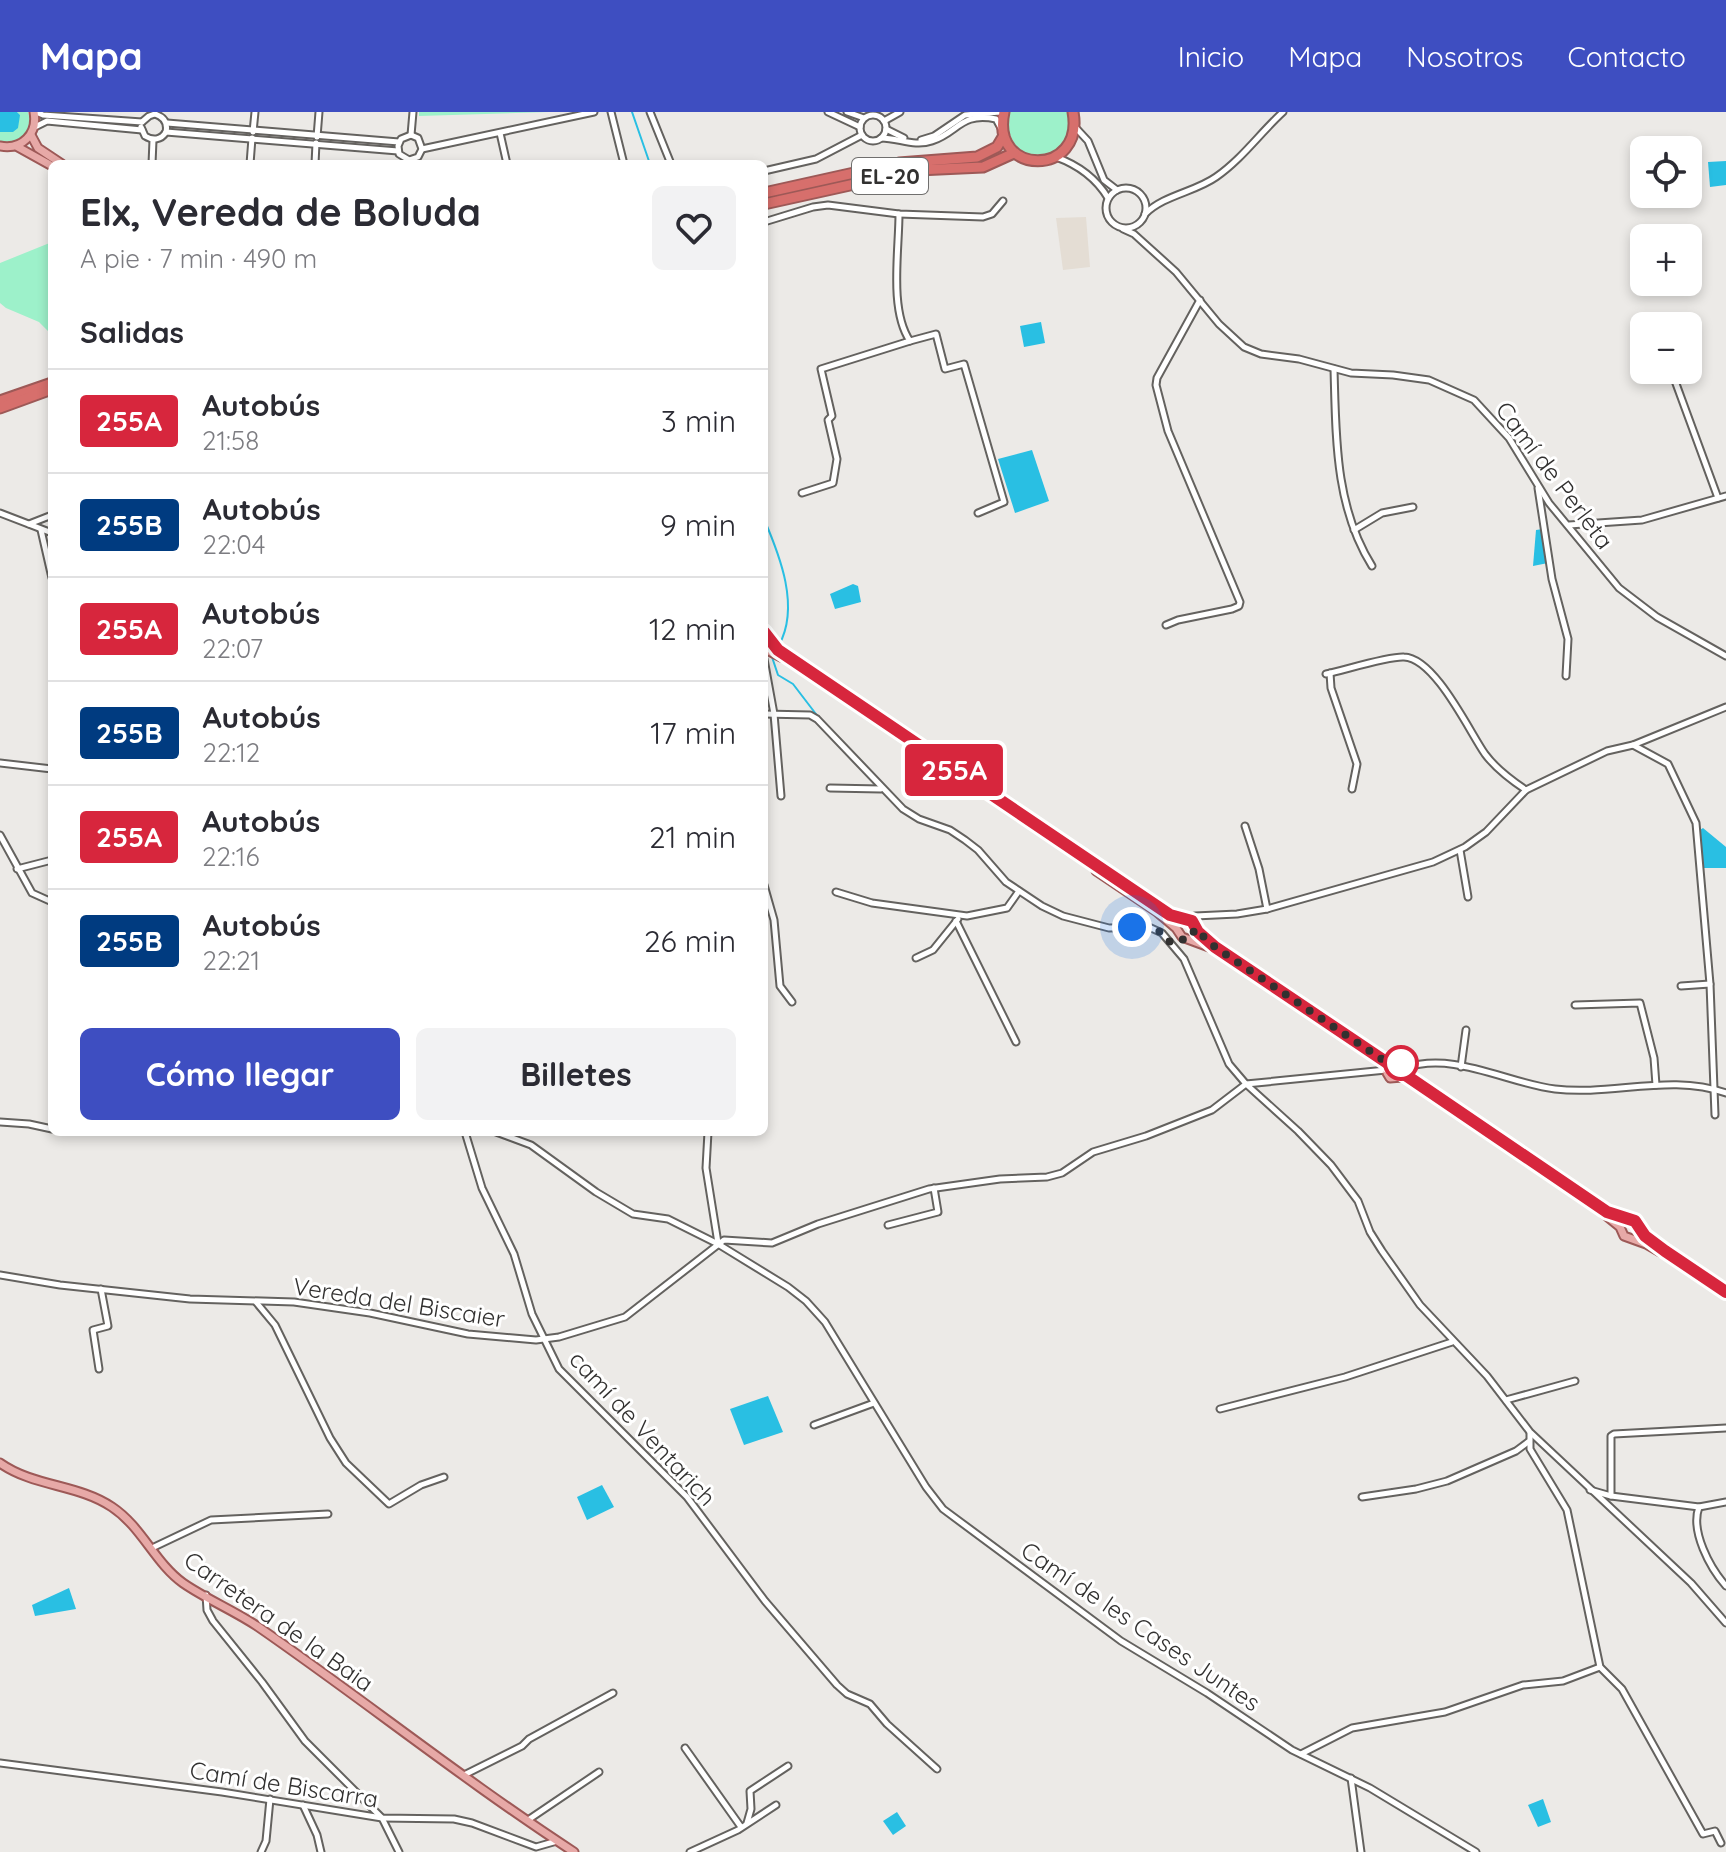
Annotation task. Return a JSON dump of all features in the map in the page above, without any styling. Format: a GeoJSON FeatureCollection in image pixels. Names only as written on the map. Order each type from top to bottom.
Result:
{"type":"FeatureCollection","features":[{"type":"Feature","properties":{"kind":"highway"},"geometry":{"type":"LineString","coordinates":[[1002,112],[1002,132],[1014,153]]}},
{"type":"Feature","properties":{"kind":"highway"},"geometry":{"type":"LineString","coordinates":[[1055,157],[1072,139],[1075,127],[1073,112]]}},
{"type":"Feature","properties":{"kind":"highway","name":"EL-20"},"geometry":{"type":"LineString","coordinates":[[768,192],[899,163],[977,157],[997,147],[1002,132]]}},
{"type":"Feature","properties":{"kind":"highway","name":"EL-20"},"geometry":{"type":"LineString","coordinates":[[768,203],[918,170],[983,167],[1014,153],[1034,161],[1055,157]]}},
{"type":"Feature","properties":{"kind":"highway"},"geometry":{"type":"LineString","coordinates":[[0,401],[48,384]]}},
{"type":"Feature","properties":{"kind":"highway"},"geometry":{"type":"LineString","coordinates":[[0,408],[48,390]]}},
{"type":"Feature","properties":{"kind":"main road"},"geometry":{"type":"LineString","coordinates":[[35,112],[33,131],[38,148],[56,160]]}},
{"type":"Feature","properties":{"kind":"main road"},"geometry":{"type":"LineString","coordinates":[[16,146],[33,131]]}},
{"type":"Feature","properties":{"kind":"main road"},"geometry":{"type":"LineString","coordinates":[[1,147],[16,146],[48,164]]}},
{"type":"Feature","properties":{"kind":"main road"},"geometry":{"type":"LineString","coordinates":[[768,650],[778,650],[1170,915],[1186,920],[1215,947],[1387,1067],[1390,1078],[1403,1073]]}},
{"type":"Feature","properties":{"kind":"main road"},"geometry":{"type":"LineString","coordinates":[[768,650],[952,772],[1181,934],[1217,951],[1387,1067]]}},
{"type":"Feature","properties":{"kind":"main road"},"geometry":{"type":"LineString","coordinates":[[1181,934],[1186,920]]}},
{"type":"Feature","properties":{"kind":"main road"},"geometry":{"type":"LineString","coordinates":[[1181,934],[1195,929]]}},
{"type":"Feature","properties":{"kind":"main road"},"geometry":{"type":"LineString","coordinates":[[1387,1067],[1398,1061],[1403,1073],[1620,1227],[1624,1236],[1646,1244],[1726,1294]]}},
{"type":"Feature","properties":{"kind":"main road"},"geometry":{"type":"LineString","coordinates":[[1403,1073],[1607,1212],[1635,1221],[1665,1251],[1726,1294]]}},
{"type":"Feature","properties":{"kind":"main road"},"geometry":{"type":"LineString","coordinates":[[1620,1227],[1627,1219]]}},
{"type":"Feature","properties":{"kind":"main road"},"geometry":{"type":"LineString","coordinates":[[1632,1238],[1640,1229]]}},
{"type":"Feature","properties":{"kind":"main road","name":"Carretera de la Baia"},"geometry":{"type":"LineString","coordinates":[[0,1463],[29,1479],[97,1498],[130,1521],[183,1583],[254,1624],[571,1851]]}},
{"type":"Feature","properties":{"kind":"street"},"geometry":{"type":"LineString","coordinates":[[35,112],[142,122],[156,113],[167,123],[253,135]]}},
{"type":"Feature","properties":{"kind":"street"},"geometry":{"type":"LineString","coordinates":[[250,160],[255,112]]}},
{"type":"Feature","properties":{"kind":"street"},"geometry":{"type":"LineString","coordinates":[[315,160],[319,112]]}},
{"type":"Feature","properties":{"kind":"street"},"geometry":{"type":"LineString","coordinates":[[411,135],[413,112]]}},
{"type":"Feature","properties":{"kind":"street"},"geometry":{"type":"LineString","coordinates":[[422,149],[594,112]]}},
{"type":"Feature","properties":{"kind":"street"},"geometry":{"type":"LineString","coordinates":[[611,112],[623,160]]}},
{"type":"Feature","properties":{"kind":"street"},"geometry":{"type":"LineString","coordinates":[[650,112],[669,160]]}},
{"type":"Feature","properties":{"kind":"street"},"geometry":{"type":"LineString","coordinates":[[828,112],[860,127]]}},
{"type":"Feature","properties":{"kind":"street"},"geometry":{"type":"LineString","coordinates":[[847,112],[864,118],[875,115],[884,121],[886,129],[881,138]]}},
{"type":"Feature","properties":{"kind":"street"},"geometry":{"type":"LineString","coordinates":[[884,121],[900,112]]}},
{"type":"Feature","properties":{"kind":"street"},"geometry":{"type":"LineString","coordinates":[[886,129],[905,139],[925,139],[965,115],[1002,112]]}},
{"type":"Feature","properties":{"kind":"street"},"geometry":{"type":"LineString","coordinates":[[1055,157],[1082,170],[1100,185],[1108,198],[1106,214],[1123,229],[1138,224],[1153,206],[1203,185],[1231,166],[1283,112]]}},
{"type":"Feature","properties":{"kind":"street"},"geometry":{"type":"LineString","coordinates":[[864,118],[860,127],[862,135],[871,141],[881,138],[924,143],[940,138],[965,119],[979,116],[996,119],[1002,132]]}},
{"type":"Feature","properties":{"kind":"street"},"geometry":{"type":"LineString","coordinates":[[33,131],[47,121],[142,130]]}},
{"type":"Feature","properties":{"kind":"street"},"geometry":{"type":"LineString","coordinates":[[142,122],[145,136],[153,140],[166,132],[167,123]]}},
{"type":"Feature","properties":{"kind":"street"},"geometry":{"type":"LineString","coordinates":[[1075,127],[1088,141],[1104,180],[1117,190]]}},
{"type":"Feature","properties":{"kind":"street"},"geometry":{"type":"LineString","coordinates":[[166,132],[399,142],[411,135]]}},
{"type":"Feature","properties":{"kind":"street"},"geometry":{"type":"LineString","coordinates":[[500,133],[506,160]]}},
{"type":"Feature","properties":{"kind":"street"},"geometry":{"type":"LineString","coordinates":[[411,135],[418,138],[422,149],[413,160]]}},
{"type":"Feature","properties":{"kind":"street"},"geometry":{"type":"LineString","coordinates":[[768,170],[816,159],[862,135]]}},
{"type":"Feature","properties":{"kind":"street"},"geometry":{"type":"LineString","coordinates":[[152,160],[153,140]]}},
{"type":"Feature","properties":{"kind":"street"},"geometry":{"type":"LineString","coordinates":[[317,140],[398,151]]}},
{"type":"Feature","properties":{"kind":"street"},"geometry":{"type":"LineString","coordinates":[[399,142],[398,151],[406,160]]}},
{"type":"Feature","properties":{"kind":"street"},"geometry":{"type":"LineString","coordinates":[[1108,198],[1117,190],[1136,191],[1144,201],[1145,214]]}},
{"type":"Feature","properties":{"kind":"street"},"geometry":{"type":"LineString","coordinates":[[768,221],[821,205],[899,214],[983,217],[992,214],[1003,201]]}},
{"type":"Feature","properties":{"kind":"street"},"geometry":{"type":"LineString","coordinates":[[1144,201],[1165,201]]}},
{"type":"Feature","properties":{"kind":"street"},"geometry":{"type":"LineString","coordinates":[[899,214],[896,303],[901,325],[910,341]]}},
{"type":"Feature","properties":{"kind":"street"},"geometry":{"type":"LineString","coordinates":[[1138,224],[1141,241]]}},
{"type":"Feature","properties":{"kind":"street","name":"Camí de Perleta"},"geometry":{"type":"LineString","coordinates":[[1123,229],[1176,272],[1219,324],[1244,347],[1261,354],[1299,359],[1334,369],[1429,380],[1474,400],[1509,438],[1568,525],[1627,596],[1691,638],[1726,656]]}},
{"type":"Feature","properties":{"kind":"street"},"geometry":{"type":"LineString","coordinates":[[1166,625],[1232,609],[1240,602],[1168,431],[1156,385],[1200,300]]}},
{"type":"Feature","properties":{"kind":"street"},"geometry":{"type":"LineString","coordinates":[[802,493],[833,483],[837,459],[828,420],[832,416],[821,369],[936,334],[945,369],[964,364],[1004,502],[978,513]]}},
{"type":"Feature","properties":{"kind":"street"},"geometry":{"type":"LineString","coordinates":[[1334,369],[1336,457],[1341,487],[1357,541],[1372,566]]}},
{"type":"Feature","properties":{"kind":"street"},"geometry":{"type":"LineString","coordinates":[[1676,384],[1718,498]]}},
{"type":"Feature","properties":{"kind":"street"},"geometry":{"type":"LineString","coordinates":[[1537,483],[1552,579],[1568,639],[1566,676]]}},
{"type":"Feature","properties":{"kind":"street"},"geometry":{"type":"LineString","coordinates":[[1568,525],[1642,520],[1726,496]]}},
{"type":"Feature","properties":{"kind":"street"},"geometry":{"type":"LineString","coordinates":[[1354,530],[1382,513],[1413,507]]}},
{"type":"Feature","properties":{"kind":"street"},"geometry":{"type":"LineString","coordinates":[[0,513],[48,532]]}},
{"type":"Feature","properties":{"kind":"street"},"geometry":{"type":"LineString","coordinates":[[28,524],[48,516]]}},
{"type":"Feature","properties":{"kind":"street"},"geometry":{"type":"LineString","coordinates":[[41,530],[48,561]]}},
{"type":"Feature","properties":{"kind":"street"},"geometry":{"type":"LineString","coordinates":[[1352,789],[1357,764],[1328,674],[1406,656],[1420,663],[1451,695],[1486,756],[1502,774],[1526,790]]}},
{"type":"Feature","properties":{"kind":"street"},"geometry":{"type":"LineString","coordinates":[[768,666],[781,796]]}},
{"type":"Feature","properties":{"kind":"street"},"geometry":{"type":"LineString","coordinates":[[1186,920],[1195,916],[1267,909],[1433,862],[1460,850],[1486,832],[1526,790],[1607,751],[1633,745],[1726,707]]}},
{"type":"Feature","properties":{"kind":"street"},"geometry":{"type":"LineString","coordinates":[[768,714],[810,715],[817,719],[903,809],[965,840],[1006,882],[1063,916],[1109,928],[1156,928],[1169,940],[1184,959],[1229,1064],[1331,1165],[1358,1201],[1370,1232],[1394,1269],[1452,1342],[1506,1400],[1530,1432],[1691,1583],[1726,1623]]}},
{"type":"Feature","properties":{"kind":"street"},"geometry":{"type":"LineString","coordinates":[[1633,745],[1668,764],[1696,823],[1710,984],[1715,1115]]}},
{"type":"Feature","properties":{"kind":"street"},"geometry":{"type":"LineString","coordinates":[[0,763],[48,769]]}},
{"type":"Feature","properties":{"kind":"street"},"geometry":{"type":"LineString","coordinates":[[830,788],[882,789]]}},
{"type":"Feature","properties":{"kind":"street"},"geometry":{"type":"LineString","coordinates":[[1245,826],[1259,869],[1267,909]]}},
{"type":"Feature","properties":{"kind":"street"},"geometry":{"type":"LineString","coordinates":[[0,835],[32,893],[48,900]]}},
{"type":"Feature","properties":{"kind":"street"},"geometry":{"type":"LineString","coordinates":[[1460,850],[1468,897]]}},
{"type":"Feature","properties":{"kind":"street"},"geometry":{"type":"LineString","coordinates":[[17,869],[48,861]]}},
{"type":"Feature","properties":{"kind":"street"},"geometry":{"type":"LineString","coordinates":[[836,892],[872,903],[967,916],[1007,908],[1019,891]]}},
{"type":"Feature","properties":{"kind":"street"},"geometry":{"type":"LineString","coordinates":[[768,899],[774,920],[780,986],[792,1002]]}},
{"type":"Feature","properties":{"kind":"street"},"geometry":{"type":"LineString","coordinates":[[916,958],[933,950],[961,915]]}},
{"type":"Feature","properties":{"kind":"street"},"geometry":{"type":"LineString","coordinates":[[956,921],[1016,1042]]}},
{"type":"Feature","properties":{"kind":"street"},"geometry":{"type":"LineString","coordinates":[[1169,940],[1181,934]]}},
{"type":"Feature","properties":{"kind":"street"},"geometry":{"type":"LineString","coordinates":[[1681,986],[1710,984]]}},
{"type":"Feature","properties":{"kind":"street"},"geometry":{"type":"LineString","coordinates":[[1575,1005],[1640,1003],[1654,1058],[1656,1085]]}},
{"type":"Feature","properties":{"kind":"street"},"geometry":{"type":"LineString","coordinates":[[1461,1067],[1466,1030]]}},
{"type":"Feature","properties":{"kind":"street"},"geometry":{"type":"LineString","coordinates":[[1403,1073],[1439,1064],[1563,1090],[1656,1085],[1714,1089],[1726,1093]]}},
{"type":"Feature","properties":{"kind":"street"},"geometry":{"type":"LineString","coordinates":[[708,1136],[706,1168],[718,1244],[724,1240],[772,1243],[818,1224],[934,1188],[1062,1173],[1093,1152],[1146,1136],[1212,1110],[1246,1084],[1387,1067]]}},
{"type":"Feature","properties":{"kind":"street"},"geometry":{"type":"LineString","coordinates":[[0,1122],[48,1128]]}},
{"type":"Feature","properties":{"kind":"street","name":"camí de Ventarich"},"geometry":{"type":"LineString","coordinates":[[466,1136],[482,1188],[514,1254],[532,1314],[559,1369],[687,1497],[821,1668],[847,1694],[870,1704],[887,1724],[937,1769]]}},
{"type":"Feature","properties":{"kind":"street","name":"Camí de les Cases Juntes"},"geometry":{"type":"LineString","coordinates":[[507,1136],[531,1145],[596,1192],[633,1214],[668,1219],[718,1244],[806,1301],[825,1322],[934,1500],[950,1514],[1121,1641],[1301,1754],[1351,1778],[1476,1852]]}},
{"type":"Feature","properties":{"kind":"street"},"geometry":{"type":"LineString","coordinates":[[888,1225],[938,1212],[934,1188]]}},
{"type":"Feature","properties":{"kind":"street","name":"Vereda del Biscaier"},"geometry":{"type":"LineString","coordinates":[[0,1275],[190,1299],[294,1302],[346,1309],[468,1334],[544,1339],[625,1317],[718,1244]]}},
{"type":"Feature","properties":{"kind":"street"},"geometry":{"type":"LineString","coordinates":[[99,1369],[93,1330],[108,1326],[101,1289]]}},
{"type":"Feature","properties":{"kind":"street"},"geometry":{"type":"LineString","coordinates":[[256,1302],[275,1325],[330,1438],[361,1480],[389,1504],[421,1485],[444,1477]]}},
{"type":"Feature","properties":{"kind":"street"},"geometry":{"type":"LineString","coordinates":[[1220,1409],[1345,1377],[1452,1342]]}},
{"type":"Feature","properties":{"kind":"street"},"geometry":{"type":"LineString","coordinates":[[1506,1400],[1575,1381]]}},
{"type":"Feature","properties":{"kind":"street"},"geometry":{"type":"LineString","coordinates":[[814,1425],[874,1403]]}},
{"type":"Feature","properties":{"kind":"street"},"geometry":{"type":"LineString","coordinates":[[1611,1496],[1611,1436],[1614,1434],[1726,1428]]}},
{"type":"Feature","properties":{"kind":"street"},"geometry":{"type":"LineString","coordinates":[[1530,1432],[1528,1442],[1567,1510],[1600,1667],[1622,1689],[1703,1834],[1715,1831],[1721,1843]]}},
{"type":"Feature","properties":{"kind":"street"},"geometry":{"type":"LineString","coordinates":[[1362,1497],[1447,1481],[1516,1451],[1528,1442]]}},
{"type":"Feature","properties":{"kind":"street"},"geometry":{"type":"LineString","coordinates":[[1589,1490],[1611,1496],[1699,1507],[1726,1502]]}},
{"type":"Feature","properties":{"kind":"street"},"geometry":{"type":"LineString","coordinates":[[1699,1507],[1696,1515],[1705,1553],[1710,1566],[1726,1586]]}},
{"type":"Feature","properties":{"kind":"street"},"geometry":{"type":"LineString","coordinates":[[152,1548],[211,1520],[328,1514]]}},
{"type":"Feature","properties":{"kind":"street"},"geometry":{"type":"LineString","coordinates":[[206,1595],[207,1610],[213,1621],[305,1741],[382,1818],[399,1852]]}},
{"type":"Feature","properties":{"kind":"street"},"geometry":{"type":"LineString","coordinates":[[1301,1754],[1352,1728],[1445,1712],[1523,1685],[1563,1681],[1600,1667]]}},
{"type":"Feature","properties":{"kind":"street"},"geometry":{"type":"LineString","coordinates":[[463,1776],[613,1693]]}},
{"type":"Feature","properties":{"kind":"street"},"geometry":{"type":"LineString","coordinates":[[685,1748],[741,1827]]}},
{"type":"Feature","properties":{"kind":"street","name":"Camí de Biscarra"},"geometry":{"type":"LineString","coordinates":[[0,1763],[270,1799],[382,1818],[454,1819],[536,1847],[558,1841]]}},
{"type":"Feature","properties":{"kind":"street"},"geometry":{"type":"LineString","coordinates":[[747,1823],[751,1809],[750,1791],[788,1766]]}},
{"type":"Feature","properties":{"kind":"street"},"geometry":{"type":"LineString","coordinates":[[528,1820],[599,1772]]}},
{"type":"Feature","properties":{"kind":"street"},"geometry":{"type":"LineString","coordinates":[[1351,1778],[1361,1852]]}},
{"type":"Feature","properties":{"kind":"street"},"geometry":{"type":"LineString","coordinates":[[261,1852],[266,1841],[270,1799]]}},
{"type":"Feature","properties":{"kind":"street"},"geometry":{"type":"LineString","coordinates":[[303,1805],[321,1852]]}},
{"type":"Feature","properties":{"kind":"street"},"geometry":{"type":"LineString","coordinates":[[690,1852],[741,1827],[776,1805]]}},
{"type":"Feature","properties":{"kind":"shaded area"},"geometry":{"type":"Polygon","coordinates":[[[1086,217],[1090,267],[1063,270],[1056,218],[1086,217]]]}},
{"type":"Feature","properties":{"kind":"green space"},"geometry":{"type":"Polygon","coordinates":[[[17,112],[28,112],[28,130],[15,142],[0,142],[0,132],[20,115],[17,112]]]}},
{"type":"Feature","properties":{"kind":"green space"},"geometry":{"type":"Polygon","coordinates":[[[419,112],[549,112],[419,116],[419,112]]]}},
{"type":"Feature","properties":{"kind":"green space"},"geometry":{"type":"Polygon","coordinates":[[[1009,112],[1070,112],[1069,138],[1056,153],[1036,158],[1027,155],[1019,149],[1009,132],[1009,112]]]}},
{"type":"Feature","properties":{"kind":"green space"},"geometry":{"type":"Polygon","coordinates":[[[48,244],[48,331],[39,322],[0,303],[0,263],[48,244]]]}},
{"type":"Feature","properties":{"kind":"water"},"geometry":{"type":"Polygon","coordinates":[[[0,112],[17,112],[20,115],[18,128],[13,132],[0,132],[0,112]]]}},
{"type":"Feature","properties":{"kind":"water"},"geometry":{"type":"Polygon","coordinates":[[[1726,161],[1726,185],[1710,187],[1708,162],[1726,161]]]}},
{"type":"Feature","properties":{"kind":"water"},"geometry":{"type":"Polygon","coordinates":[[[1041,322],[1045,343],[1024,347],[1020,326],[1041,322]]]}},
{"type":"Feature","properties":{"kind":"water"},"geometry":{"type":"Polygon","coordinates":[[[1032,450],[1049,501],[1015,513],[998,459],[1032,450]]]}},
{"type":"Feature","properties":{"kind":"water"},"geometry":{"type":"Polygon","coordinates":[[[1543,529],[1548,563],[1533,566],[1536,530],[1543,529]]]}},
{"type":"Feature","properties":{"kind":"water"},"geometry":{"type":"Polygon","coordinates":[[[853,584],[858,586],[861,602],[835,609],[830,594],[853,584]]]}},
{"type":"Feature","properties":{"kind":"water"},"geometry":{"type":"Polygon","coordinates":[[[1703,828],[1726,847],[1726,868],[1703,868],[1700,830],[1703,828]]]}},
{"type":"Feature","properties":{"kind":"water"},"geometry":{"type":"Polygon","coordinates":[[[768,1396],[783,1432],[744,1445],[730,1409],[768,1396]]]}},
{"type":"Feature","properties":{"kind":"water"},"geometry":{"type":"Polygon","coordinates":[[[602,1485],[614,1507],[587,1520],[577,1497],[602,1485]]]}},
{"type":"Feature","properties":{"kind":"water"},"geometry":{"type":"Polygon","coordinates":[[[69,1588],[76,1609],[35,1616],[32,1605],[69,1588]]]}},
{"type":"Feature","properties":{"kind":"water"},"geometry":{"type":"Polygon","coordinates":[[[1543,1799],[1551,1822],[1538,1827],[1528,1805],[1543,1799]]]}},
{"type":"Feature","properties":{"kind":"water"},"geometry":{"type":"Polygon","coordinates":[[[897,1812],[906,1826],[893,1835],[883,1821],[897,1812]]]}},
{"type":"Feature","properties":{"kind":"waterway"},"geometry":{"type":"LineString","coordinates":[[632,112],[649,160]]}},
{"type":"Feature","properties":{"kind":"waterway"},"geometry":{"type":"LineString","coordinates":[[768,529],[781,565],[788,598],[785,630],[779,645]]}},
{"type":"Feature","properties":{"kind":"waterway"},"geometry":{"type":"LineString","coordinates":[[772,657],[778,675],[793,684],[819,718]]}},
{"type":"Feature","properties":{"kind":"bus line","name":"255A"},"geometry":{"type":"LineString","coordinates":[[768,636],[778,650],[1003,804],[1170,915],[1192,921],[1195,929],[1215,947],[1389,1064],[1391,1061],[1401,1063],[1405,1068],[1404,1074],[1607,1212],[1635,1221],[1645,1236],[1726,1292]]}},
{"type":"Feature","properties":{"kind":"route"},"geometry":{"type":"LineString","coordinates":[[1132,927],[1156,928],[1171,943],[1182,937],[1191,937],[1195,929],[1215,947],[1389,1064],[1391,1061],[1401,1063]]}}]}
